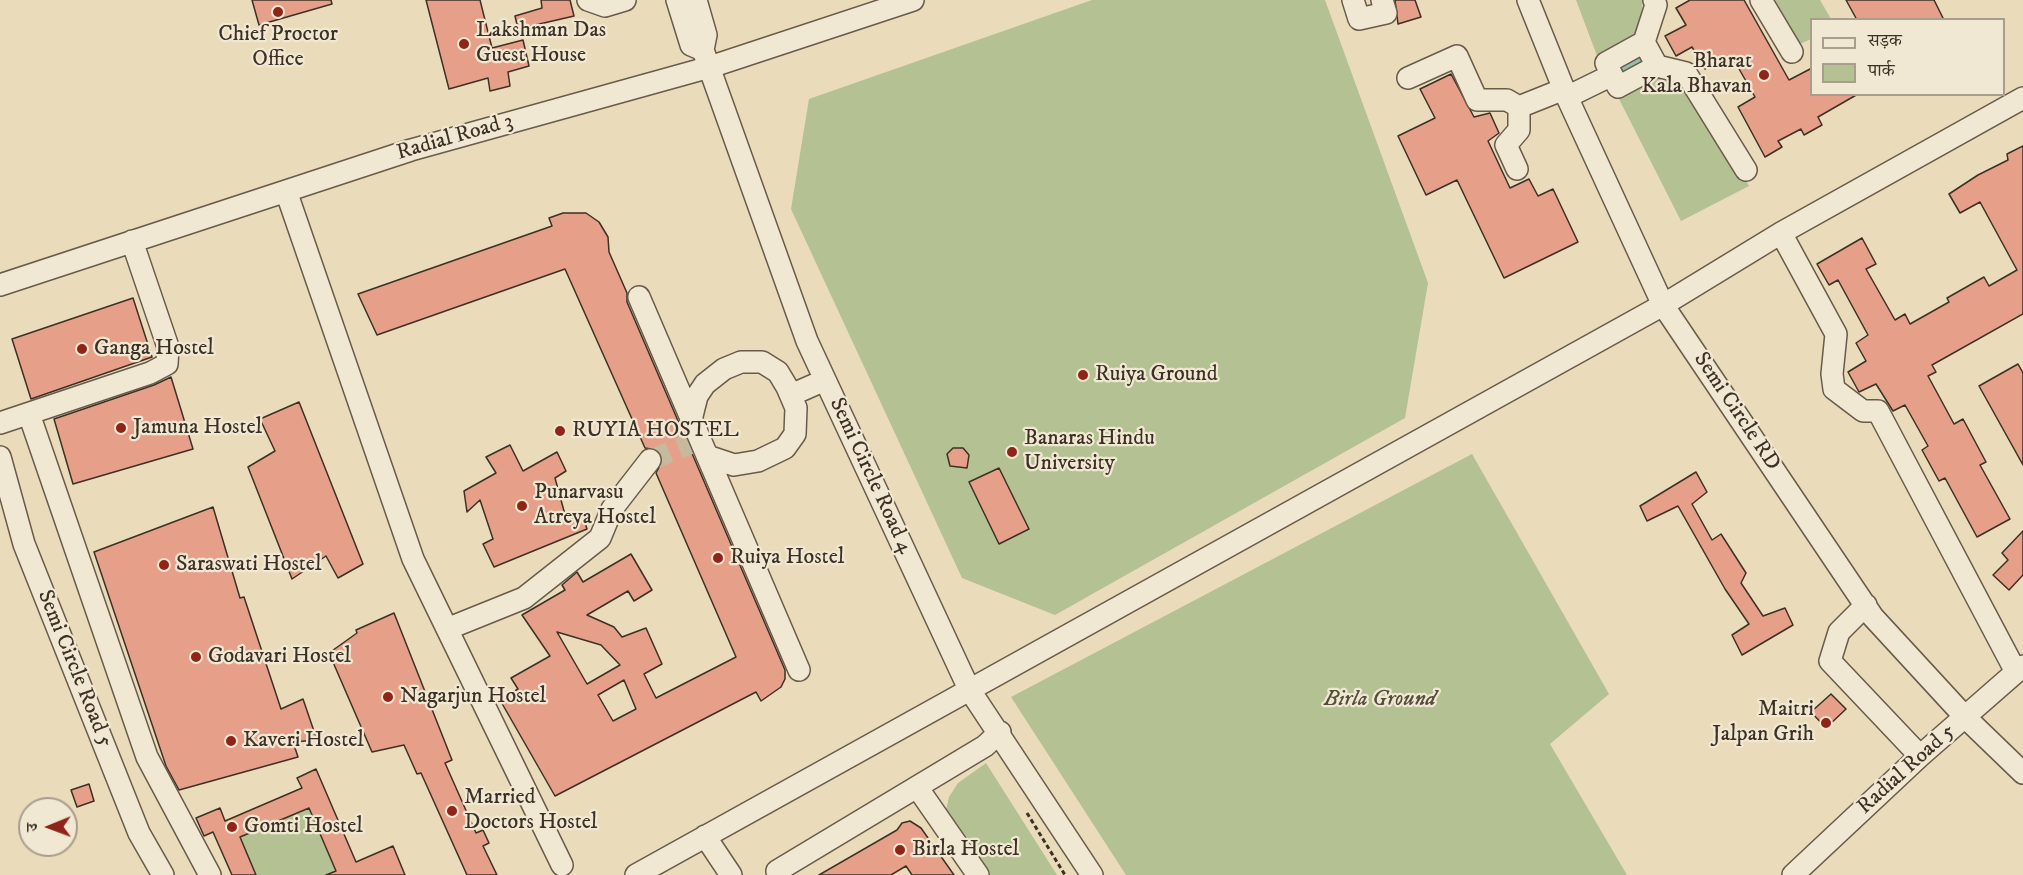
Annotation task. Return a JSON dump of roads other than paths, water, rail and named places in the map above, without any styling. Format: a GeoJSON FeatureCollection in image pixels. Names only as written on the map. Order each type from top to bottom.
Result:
{"type":"FeatureCollection","features":[{"type":"Feature","properties":{"kind":"street"},"geometry":{"type":"LineString","coordinates":[[588,0],[605,6],[625,0]]}},
{"type":"Feature","properties":{"kind":"street","name":"Semi Circle Road 4"},"geometry":{"type":"LineString","coordinates":[[677,0],[691,45],[706,58]]}},
{"type":"Feature","properties":{"kind":"street","name":"Semi Circle Road 4"},"geometry":{"type":"LineString","coordinates":[[696,0],[706,35],[706,58],[807,341],[969,689],[1000,732],[1092,875]]}},
{"type":"Feature","properties":{"kind":"street","name":"Radial Road 3"},"geometry":{"type":"LineString","coordinates":[[0,285],[411,150],[706,58],[913,0]]}},
{"type":"Feature","properties":{"kind":"street"},"geometry":{"type":"LineString","coordinates":[[1353,0],[1359,19],[1386,13],[1382,0]]}},
{"type":"Feature","properties":{"kind":"street","name":"Semi Circle RD"},"geometry":{"type":"LineString","coordinates":[[1528,0],[1566,93],[1663,305],[1866,605],[1966,718],[2023,773]]}},
{"type":"Feature","properties":{"kind":"street"},"geometry":{"type":"LineString","coordinates":[[1654,0],[1656,5],[1644,42],[1606,63],[1618,87],[1657,66],[1686,73],[1746,170]]}},
{"type":"Feature","properties":{"kind":"street"},"geometry":{"type":"LineString","coordinates":[[1761,0],[1792,52]]}},
{"type":"Feature","properties":{"kind":"street"},"geometry":{"type":"LineString","coordinates":[[1644,42],[1657,66]]}},
{"type":"Feature","properties":{"kind":"street"},"geometry":{"type":"LineString","coordinates":[[1408,78],[1457,56],[1477,100],[1507,100],[1519,107],[1566,93],[1612,75]]}},
{"type":"Feature","properties":{"kind":"street"},"geometry":{"type":"LineString","coordinates":[[636,875],[1663,305],[1781,233],[2023,98]]}},
{"type":"Feature","properties":{"kind":"street"},"geometry":{"type":"LineString","coordinates":[[1517,170],[1506,145],[1519,130],[1519,107]]}},
{"type":"Feature","properties":{"kind":"street"},"geometry":{"type":"LineString","coordinates":[[286,192],[413,558],[562,865]]}},
{"type":"Feature","properties":{"kind":"street"},"geometry":{"type":"LineString","coordinates":[[1781,233],[1836,334],[1832,374],[1834,389],[1863,411],[1878,411],[2020,669]]}},
{"type":"Feature","properties":{"kind":"street"},"geometry":{"type":"LineString","coordinates":[[0,423],[150,373],[167,364],[168,348],[132,242]]}},
{"type":"Feature","properties":{"kind":"street"},"geometry":{"type":"LineString","coordinates":[[639,297],[799,670]]}},
{"type":"Feature","properties":{"kind":"street"},"geometry":{"type":"LineString","coordinates":[[741,362],[762,362],[778,372],[796,408],[795,434],[785,448],[758,461],[734,465],[698,439],[697,396],[705,384],[724,369],[741,362]]}},
{"type":"Feature","properties":{"kind":"street"},"geometry":{"type":"LineString","coordinates":[[791,395],[825,380]]}},
{"type":"Feature","properties":{"kind":"street"},"geometry":{"type":"LineString","coordinates":[[29,414],[147,758],[210,875]]}},
{"type":"Feature","properties":{"kind":"street","name":"Semi Circle Road 5"},"geometry":{"type":"LineString","coordinates":[[0,457],[24,544],[139,832],[162,875]]}},
{"type":"Feature","properties":{"kind":"street"},"geometry":{"type":"LineString","coordinates":[[447,629],[524,598],[600,538],[612,508],[650,460]]}},
{"type":"Feature","properties":{"kind":"street"},"geometry":{"type":"LineString","coordinates":[[1866,605],[1839,632],[1830,661],[1920,756]]}},
{"type":"Feature","properties":{"kind":"street","name":"Radial Road 5"},"geometry":{"type":"LineString","coordinates":[[1793,875],[1920,756],[2020,669]]}},
{"type":"Feature","properties":{"kind":"street"},"geometry":{"type":"LineString","coordinates":[[777,872],[985,746],[1000,732]]}},
{"type":"Feature","properties":{"kind":"street"},"geometry":{"type":"LineString","coordinates":[[917,787],[978,875]]}},
{"type":"Feature","properties":{"kind":"street"},"geometry":{"type":"LineString","coordinates":[[705,836],[731,875]]}},
{"type":"Feature","properties":{"kind":"tunnel"},"geometry":{"type":"LineString","coordinates":[[650,460],[692,443]]}},
{"type":"Feature","properties":{"kind":"place","name":"Chief Proctor Office"},"geometry":{"type":"Point","coordinates":[278,12]}},
{"type":"Feature","properties":{"kind":"place","name":"Lakshman Das Guest House"},"geometry":{"type":"Point","coordinates":[464,44]}},
{"type":"Feature","properties":{"kind":"place","name":"Bharat Kala Bhavan"},"geometry":{"type":"Point","coordinates":[1764,75]}},
{"type":"Feature","properties":{"kind":"place","name":"Ganga Hostel"},"geometry":{"type":"Point","coordinates":[82,349]}},
{"type":"Feature","properties":{"kind":"place","name":"Ruiya Ground"},"geometry":{"type":"Point","coordinates":[1083,375]}},
{"type":"Feature","properties":{"kind":"place","name":"Jamuna Hostel"},"geometry":{"type":"Point","coordinates":[121,428]}},
{"type":"Feature","properties":{"kind":"place","name":"RUYIA HOSTEL"},"geometry":{"type":"Point","coordinates":[560,431]}},
{"type":"Feature","properties":{"kind":"place","name":"Banaras Hindu University"},"geometry":{"type":"Point","coordinates":[1012,452]}},
{"type":"Feature","properties":{"kind":"place","name":"Punarvasu Atreya Hostel"},"geometry":{"type":"Point","coordinates":[522,506]}},
{"type":"Feature","properties":{"kind":"place","name":"Ruiya Hostel"},"geometry":{"type":"Point","coordinates":[718,558]}},
{"type":"Feature","properties":{"kind":"place","name":"Saraswati Hostel"},"geometry":{"type":"Point","coordinates":[164,565]}},
{"type":"Feature","properties":{"kind":"place","name":"Godavari Hostel"},"geometry":{"type":"Point","coordinates":[196,657]}},
{"type":"Feature","properties":{"kind":"place","name":"Nagarjun Hostel"},"geometry":{"type":"Point","coordinates":[388,697]}},
{"type":"Feature","properties":{"kind":"place","name":"Maitri Jalpan Grih"},"geometry":{"type":"Point","coordinates":[1826,723]}},
{"type":"Feature","properties":{"kind":"place","name":"Kaveri Hostel"},"geometry":{"type":"Point","coordinates":[231,741]}},
{"type":"Feature","properties":{"kind":"place","name":"Married Doctors Hostel"},"geometry":{"type":"Point","coordinates":[452,811]}},
{"type":"Feature","properties":{"kind":"place","name":"Gomti Hostel"},"geometry":{"type":"Point","coordinates":[232,827]}},
{"type":"Feature","properties":{"kind":"place","name":"Birla Hostel"},"geometry":{"type":"Point","coordinates":[900,850]}},
{"type":"Feature","properties":{"kind":"park label","name":"Birla Ground"},"geometry":{"type":"Point","coordinates":[1380,700]}}]}
